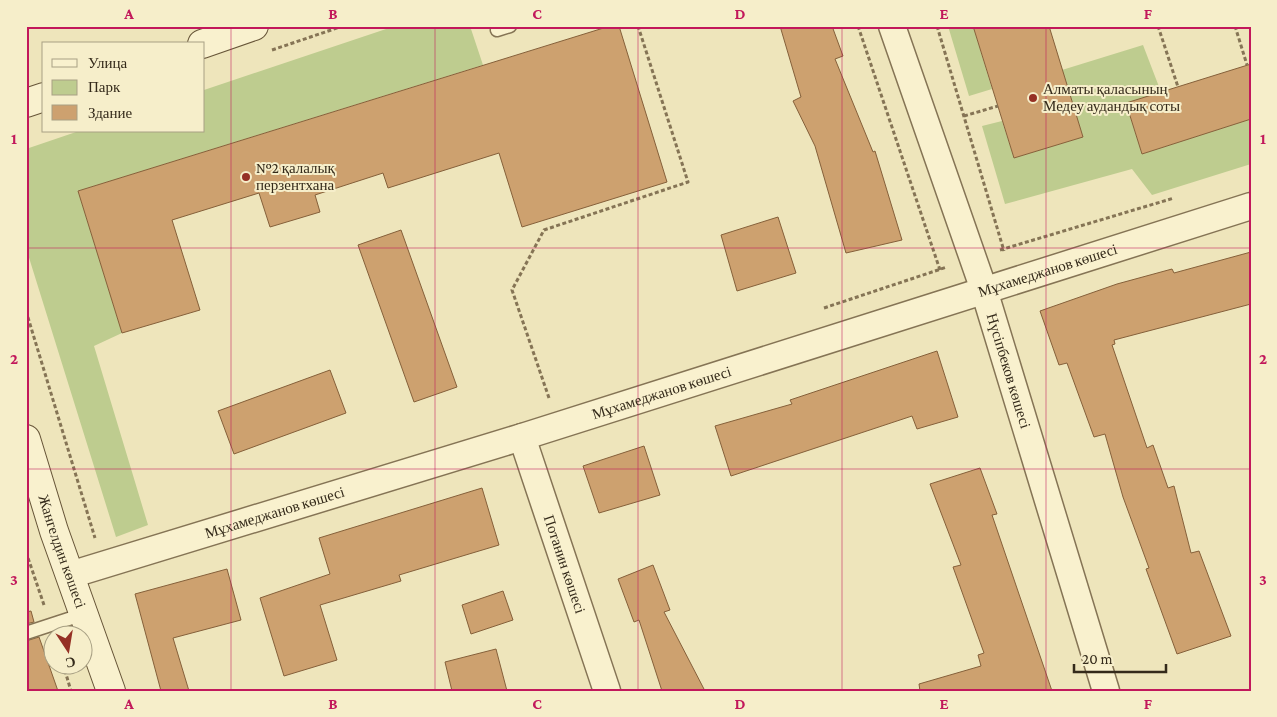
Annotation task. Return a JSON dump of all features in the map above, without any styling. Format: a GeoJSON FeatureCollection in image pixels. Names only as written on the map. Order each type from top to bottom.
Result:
{"type":"FeatureCollection","features":[{"type":"Feature","properties":{"kind":"main road"},"geometry":{"type":"LineString","coordinates":[[205,43],[254,26]]}},
{"type":"Feature","properties":{"kind":"main road"},"geometry":{"type":"LineString","coordinates":[[26,103],[42,98]]}},
{"type":"Feature","properties":{"kind":"main road","name":"Жангелдин көшесі"},"geometry":{"type":"LineString","coordinates":[[26,439],[70,575],[111,691]]}},
{"type":"Feature","properties":{"kind":"street","name":"Нүсіпбеков көшесі"},"geometry":{"type":"LineString","coordinates":[[892,26],[984,290],[1106,691]]}},
{"type":"Feature","properties":{"kind":"street","name":"Мұхамеджанов көшесі"},"geometry":{"type":"LineString","coordinates":[[70,575],[522,437],[558,424],[1251,206]]}},
{"type":"Feature","properties":{"kind":"street","name":"Потанин көшесі"},"geometry":{"type":"LineString","coordinates":[[522,437],[607,691]]}},
{"type":"Feature","properties":{"kind":"lane"},"geometry":{"type":"LineString","coordinates":[[53,624],[84,614]]}},
{"type":"Feature","properties":{"kind":"lane"},"geometry":{"type":"LineString","coordinates":[[26,633],[42,628]]}},
{"type":"Feature","properties":{"kind":"path"},"geometry":{"type":"LineString","coordinates":[[558,424],[512,290],[544,230],[688,182],[638,26]]}},
{"type":"Feature","properties":{"kind":"path"},"geometry":{"type":"LineString","coordinates":[[858,26],[951,301]]}},
{"type":"Feature","properties":{"kind":"path"},"geometry":{"type":"LineString","coordinates":[[937,26],[1014,281]]}},
{"type":"Feature","properties":{"kind":"path"},"geometry":{"type":"LineString","coordinates":[[1158,26],[1178,87]]}},
{"type":"Feature","properties":{"kind":"path"},"geometry":{"type":"LineString","coordinates":[[1236,26],[1247,65]]}},
{"type":"Feature","properties":{"kind":"path"},"geometry":{"type":"LineString","coordinates":[[964,116],[998,106]]}},
{"type":"Feature","properties":{"kind":"path"},"geometry":{"type":"LineString","coordinates":[[26,311],[103,566]]}},
{"type":"Feature","properties":{"kind":"path"},"geometry":{"type":"LineString","coordinates":[[26,552],[50,624]]}},
{"type":"Feature","properties":{"kind":"path"},"geometry":{"type":"LineString","coordinates":[[66,674],[71,691]]}},
{"type":"Feature","properties":{"kind":"green space"},"geometry":{"type":"Polygon","coordinates":[[[395,26],[470,26],[483,65],[78,191],[122,333],[94,346],[148,525],[116,537],[26,248],[26,149],[76,132],[205,132],[205,90],[395,26]]]}},
{"type":"Feature","properties":{"kind":"green space"},"geometry":{"type":"Polygon","coordinates":[[[948,26],[973,26],[992,89],[969,96],[948,26]]]}},
{"type":"Feature","properties":{"kind":"green space"},"geometry":{"type":"Polygon","coordinates":[[[1143,45],[1161,92],[1126,104],[1142,154],[1251,119],[1251,164],[1152,195],[1132,169],[1005,204],[982,126],[1002,121],[1014,158],[1083,137],[1062,70],[1143,45]]]}},
{"type":"Feature","properties":{"kind":"building","name":"№2 қалалық перзентхана"},"geometry":{"type":"Polygon","coordinates":[[[610,26],[619,26],[667,182],[522,227],[499,153],[388,188],[383,173],[315,195],[320,212],[270,227],[259,193],[172,220],[200,310],[122,333],[78,191],[610,26]]]}},
{"type":"Feature","properties":{"kind":"building"},"geometry":{"type":"Polygon","coordinates":[[[780,26],[832,26],[843,56],[835,59],[873,152],[875,151],[902,240],[846,253],[815,146],[793,101],[801,97],[780,26]]]}},
{"type":"Feature","properties":{"kind":"building","name":"Алматы қаласының Медеу аудандық соты"},"geometry":{"type":"Polygon","coordinates":[[[973,26],[1049,26],[1083,137],[1014,158],[973,26]]]}},
{"type":"Feature","properties":{"kind":"building"},"geometry":{"type":"Polygon","coordinates":[[[1251,64],[1251,119],[1142,154],[1126,103],[1251,64]]]}},
{"type":"Feature","properties":{"kind":"building"},"geometry":{"type":"Polygon","coordinates":[[[778,217],[796,273],[737,291],[721,235],[778,217]]]}},
{"type":"Feature","properties":{"kind":"building"},"geometry":{"type":"Polygon","coordinates":[[[401,230],[457,387],[414,402],[358,245],[401,230]]]}},
{"type":"Feature","properties":{"kind":"building"},"geometry":{"type":"Polygon","coordinates":[[[1251,252],[1251,304],[1114,340],[1115,344],[1112,345],[1147,448],[1153,445],[1168,488],[1174,486],[1191,553],[1199,551],[1231,636],[1177,654],[1146,569],[1149,568],[1123,497],[1105,434],[1094,437],[1067,363],[1059,365],[1040,311],[1117,284],[1172,269],[1174,273],[1251,252]]]}},
{"type":"Feature","properties":{"kind":"building"},"geometry":{"type":"Polygon","coordinates":[[[937,351],[958,417],[917,429],[912,416],[731,476],[715,426],[792,404],[790,400],[937,351]]]}},
{"type":"Feature","properties":{"kind":"building"},"geometry":{"type":"Polygon","coordinates":[[[330,370],[346,413],[234,454],[218,411],[330,370]]]}},
{"type":"Feature","properties":{"kind":"building"},"geometry":{"type":"Polygon","coordinates":[[[644,446],[660,495],[599,513],[583,466],[644,446]]]}},
{"type":"Feature","properties":{"kind":"building"},"geometry":{"type":"Polygon","coordinates":[[[980,468],[997,514],[992,515],[1052,691],[920,691],[919,684],[981,666],[978,655],[984,653],[953,567],[961,565],[930,484],[980,468]]]}},
{"type":"Feature","properties":{"kind":"building"},"geometry":{"type":"Polygon","coordinates":[[[482,488],[499,545],[399,575],[401,581],[320,605],[337,660],[284,676],[260,598],[330,574],[319,538],[482,488]]]}},
{"type":"Feature","properties":{"kind":"building"},"geometry":{"type":"Polygon","coordinates":[[[653,565],[670,610],[664,612],[705,691],[662,691],[639,620],[634,622],[618,579],[653,565]]]}},
{"type":"Feature","properties":{"kind":"building"},"geometry":{"type":"Polygon","coordinates":[[[227,569],[241,620],[173,638],[189,691],[161,691],[135,594],[227,569]]]}},
{"type":"Feature","properties":{"kind":"building"},"geometry":{"type":"Polygon","coordinates":[[[503,591],[513,620],[471,634],[462,605],[503,591]]]}},
{"type":"Feature","properties":{"kind":"building"},"geometry":{"type":"Polygon","coordinates":[[[31,611],[34,622],[26,624],[26,612],[31,611]]]}},
{"type":"Feature","properties":{"kind":"building"},"geometry":{"type":"Polygon","coordinates":[[[39,637],[42,646],[42,674],[52,674],[58,691],[26,691],[26,641],[39,637]]]}},
{"type":"Feature","properties":{"kind":"building"},"geometry":{"type":"Polygon","coordinates":[[[496,649],[507,691],[452,691],[445,662],[496,649]]]}},
{"type":"Feature","properties":{"kind":"place","name":"Алматы қаласының Медеу аудандық соты"},"geometry":{"type":"Point","coordinates":[1033,98]}},
{"type":"Feature","properties":{"kind":"place","name":"№2 қалалық перзентхана"},"geometry":{"type":"Point","coordinates":[246,177]}}]}
